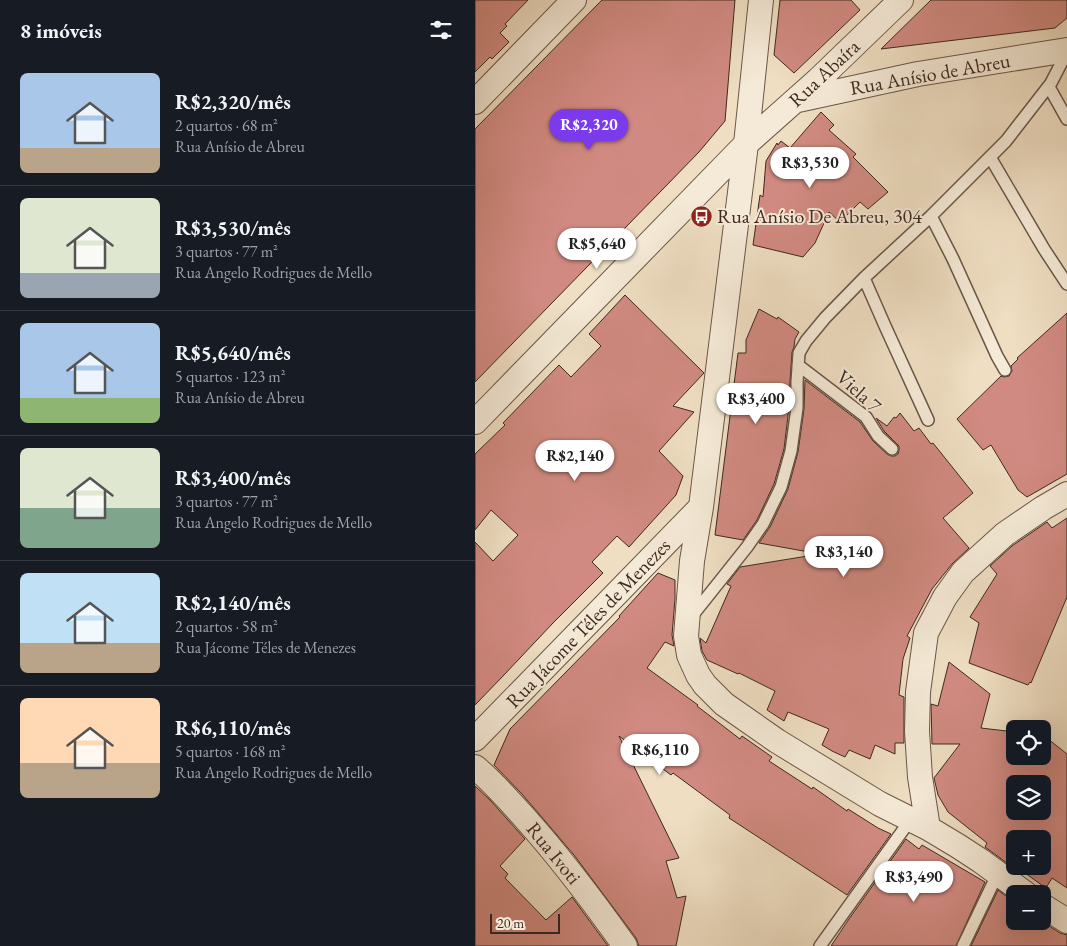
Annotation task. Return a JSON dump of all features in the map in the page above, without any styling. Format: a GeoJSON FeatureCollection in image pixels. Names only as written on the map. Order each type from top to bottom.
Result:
{"type":"FeatureCollection","features":[{"type":"Feature","properties":{"kind":"street"},"geometry":{"type":"LineString","coordinates":[[475,102],[574,0]]}},
{"type":"Feature","properties":{"kind":"street"},"geometry":{"type":"LineString","coordinates":[[761,0],[747,144],[701,507],[692,561],[686,636],[689,655],[697,675],[724,704],[777,741],[843,783],[966,851],[1013,885]]}},
{"type":"Feature","properties":{"kind":"street","name":"Rua Abaíra"},"geometry":{"type":"LineString","coordinates":[[747,144],[901,0]]}},
{"type":"Feature","properties":{"kind":"street","name":"Rua Anísio de Abreu"},"geometry":{"type":"LineString","coordinates":[[795,101],[919,74],[1067,51]]}},
{"type":"Feature","properties":{"kind":"street"},"geometry":{"type":"LineString","coordinates":[[475,422],[747,144]]}},
{"type":"Feature","properties":{"kind":"street"},"geometry":{"type":"LineString","coordinates":[[920,824],[920,777],[917,731],[918,692],[926,633],[945,597],[963,572],[1005,534],[1067,494]]}},
{"type":"Feature","properties":{"kind":"street","name":"Rua Jácome Téles de Menezes"},"geometry":{"type":"LineString","coordinates":[[475,739],[701,507]]}},
{"type":"Feature","properties":{"kind":"street","name":"Rua Ivoti"},"geometry":{"type":"LineString","coordinates":[[475,767],[493,783],[544,839],[599,909],[625,946]]}},
{"type":"Feature","properties":{"kind":"street"},"geometry":{"type":"LineString","coordinates":[[1051,911],[1067,920]]}},
{"type":"Feature","properties":{"kind":"lane"},"geometry":{"type":"LineString","coordinates":[[687,621],[747,547],[763,524],[781,487],[794,434],[799,353],[805,341],[864,278],[931,216],[1005,141],[1049,86],[1059,70],[1067,51]]}},
{"type":"Feature","properties":{"kind":"lane"},"geometry":{"type":"LineString","coordinates":[[1049,86],[1067,119]]}},
{"type":"Feature","properties":{"kind":"lane"},"geometry":{"type":"LineString","coordinates":[[990,157],[1044,250],[1067,284]]}},
{"type":"Feature","properties":{"kind":"lane"},"geometry":{"type":"LineString","coordinates":[[931,216],[1005,370]]}},
{"type":"Feature","properties":{"kind":"lane"},"geometry":{"type":"LineString","coordinates":[[864,278],[929,420]]}},
{"type":"Feature","properties":{"kind":"lane","name":"Viela 7"},"geometry":{"type":"LineString","coordinates":[[799,365],[866,417],[879,436],[892,449]]}},
{"type":"Feature","properties":{"kind":"lane"},"geometry":{"type":"LineString","coordinates":[[820,946],[920,824]]}},
{"type":"Feature","properties":{"kind":"lane"},"geometry":{"type":"LineString","coordinates":[[963,946],[998,874]]}},
{"type":"Feature","properties":{"kind":"building"},"geometry":{"type":"Polygon","coordinates":[[[475,0],[528,0],[505,24],[507,26],[500,33],[509,42],[475,72],[475,0]]]}},
{"type":"Feature","properties":{"kind":"building"},"geometry":{"type":"Polygon","coordinates":[[[602,0],[735,0],[725,121],[699,152],[475,382],[475,129],[602,0]]]}},
{"type":"Feature","properties":{"kind":"building"},"geometry":{"type":"Polygon","coordinates":[[[780,0],[851,0],[860,10],[794,73],[774,55],[780,0]]]}},
{"type":"Feature","properties":{"kind":"building"},"geometry":{"type":"Polygon","coordinates":[[[931,0],[1067,0],[1067,18],[1055,28],[881,49],[931,0]]]}},
{"type":"Feature","properties":{"kind":"building"},"geometry":{"type":"Polygon","coordinates":[[[821,112],[834,125],[829,130],[856,154],[853,157],[888,192],[868,209],[860,202],[840,222],[829,212],[815,243],[803,257],[753,245],[760,195],[763,197],[766,161],[777,143],[778,145],[781,141],[790,148],[821,112]]]}},
{"type":"Feature","properties":{"kind":"building"},"geometry":{"type":"Polygon","coordinates":[[[625,295],[704,373],[673,406],[694,412],[659,451],[683,476],[676,495],[629,547],[617,536],[592,562],[603,573],[475,705],[475,542],[493,561],[518,535],[491,510],[475,530],[475,454],[505,425],[503,423],[559,365],[571,377],[601,346],[589,334],[625,295]]]}},
{"type":"Feature","properties":{"kind":"building"},"geometry":{"type":"Polygon","coordinates":[[[759,309],[777,319],[778,317],[799,332],[792,352],[789,407],[784,449],[774,484],[757,520],[743,540],[715,535],[738,353],[746,353],[746,340],[759,309]]]}},
{"type":"Feature","properties":{"kind":"building"},"geometry":{"type":"Polygon","coordinates":[[[1067,313],[1067,474],[1027,497],[1018,490],[991,445],[983,450],[957,419],[1001,376],[1009,376],[1012,371],[1011,366],[1017,358],[1067,313]]]}},
{"type":"Feature","properties":{"kind":"building"},"geometry":{"type":"Polygon","coordinates":[[[805,380],[860,422],[873,441],[891,456],[898,454],[899,446],[884,431],[876,418],[887,426],[900,413],[914,431],[919,428],[931,444],[933,443],[973,493],[943,518],[969,548],[952,564],[932,589],[907,636],[910,638],[903,659],[899,695],[904,697],[904,743],[895,743],[895,754],[875,745],[870,759],[849,750],[845,757],[832,751],[822,745],[829,729],[788,712],[784,721],[767,710],[775,691],[707,660],[702,651],[700,638],[706,643],[731,586],[727,584],[740,567],[820,554],[759,543],[770,527],[788,489],[798,452],[804,409],[805,380]]]}},
{"type":"Feature","properties":{"kind":"building"},"geometry":{"type":"Polygon","coordinates":[[[1067,518],[1067,597],[1031,683],[1028,685],[969,663],[979,623],[970,617],[997,574],[990,566],[1012,546],[1047,522],[1052,528],[1067,518]]]}},
{"type":"Feature","properties":{"kind":"building"},"geometry":{"type":"Polygon","coordinates":[[[658,573],[675,580],[672,635],[674,646],[665,642],[647,668],[698,705],[740,739],[742,736],[772,757],[769,761],[812,789],[813,787],[847,811],[848,809],[891,834],[847,895],[729,818],[730,815],[673,773],[671,775],[619,736],[679,858],[666,861],[677,898],[686,896],[676,946],[639,946],[636,938],[574,855],[522,794],[494,765],[510,729],[620,617],[658,573]]]}},
{"type":"Feature","properties":{"kind":"building"},"geometry":{"type":"Polygon","coordinates":[[[949,662],[990,694],[981,728],[1006,731],[1006,765],[1051,765],[1051,741],[1067,754],[1067,888],[1052,878],[1048,885],[1042,885],[1028,875],[1051,875],[1051,830],[1006,830],[1006,862],[985,847],[987,843],[948,812],[938,795],[934,778],[960,744],[932,744],[931,704],[938,706],[949,662]]]}},
{"type":"Feature","properties":{"kind":"building"},"geometry":{"type":"Polygon","coordinates":[[[475,786],[525,839],[500,866],[508,874],[505,878],[546,920],[572,897],[608,946],[475,946],[475,786]]]}},
{"type":"Feature","properties":{"kind":"building"},"geometry":{"type":"Polygon","coordinates":[[[906,839],[919,849],[922,845],[985,882],[956,946],[831,946],[849,919],[906,839]]]}},
{"type":"Feature","properties":{"kind":"building"},"geometry":{"type":"Polygon","coordinates":[[[998,890],[1006,896],[1006,930],[1051,930],[1051,927],[1067,935],[1067,946],[971,946],[998,890]]]}},
{"type":"Feature","properties":{"kind":"place","name":"Rua Anísio De Abreu, 304"},"geometry":{"type":"Point","coordinates":[701,216]}}]}
